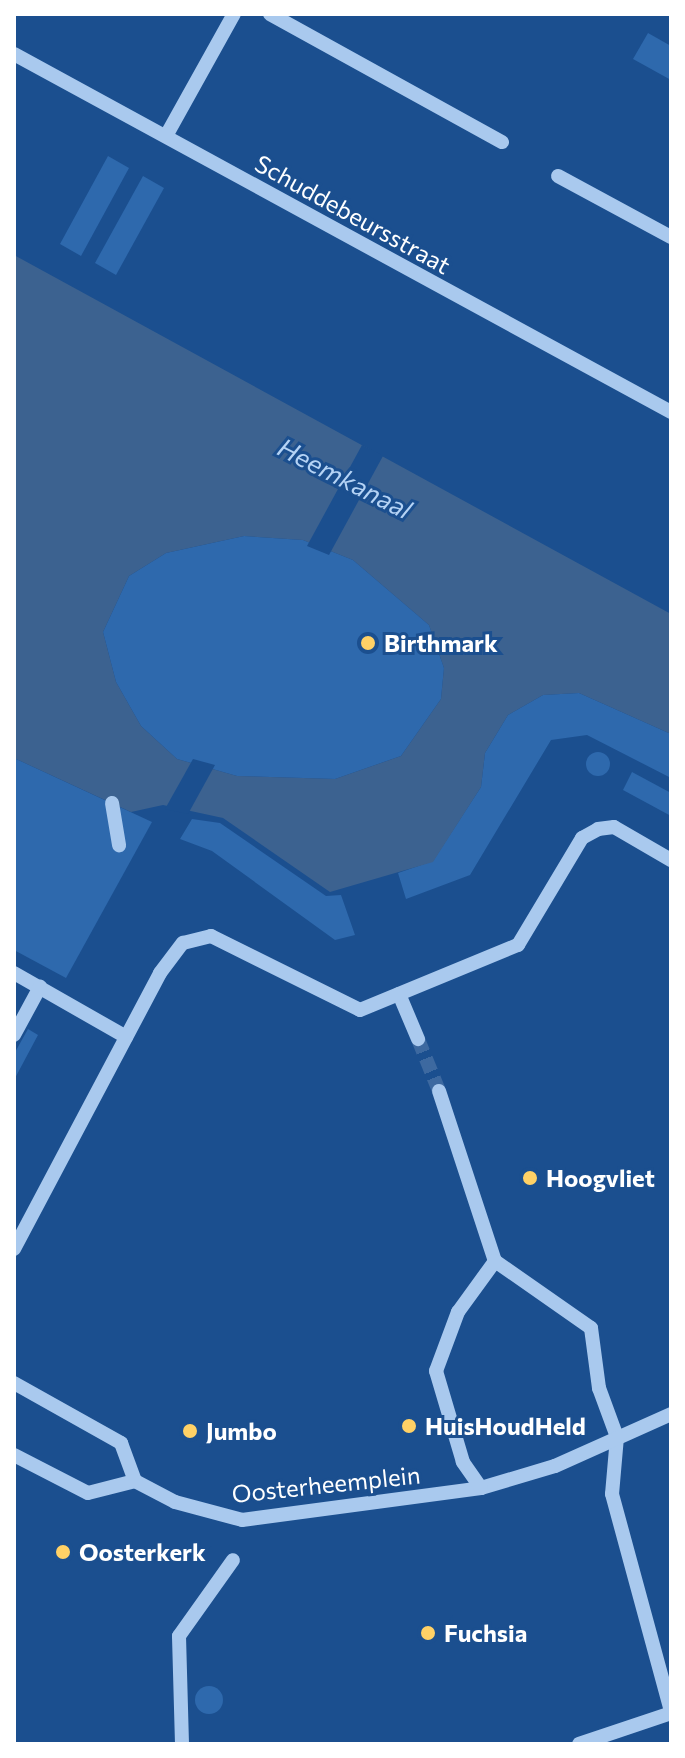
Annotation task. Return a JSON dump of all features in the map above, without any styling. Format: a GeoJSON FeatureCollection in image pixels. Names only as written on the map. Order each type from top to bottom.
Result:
{"type":"FeatureCollection","features":[{"type":"Feature","properties":{"kind":"street"},"geometry":{"type":"LineString","coordinates":[[166,136],[234,14]]}},
{"type":"Feature","properties":{"kind":"street"},"geometry":{"type":"LineString","coordinates":[[270,14],[502,142]]}},
{"type":"Feature","properties":{"kind":"street","name":"Schuddebeursstraat"},"geometry":{"type":"LineString","coordinates":[[14,54],[671,412]]}},
{"type":"Feature","properties":{"kind":"street"},"geometry":{"type":"LineString","coordinates":[[558,176],[671,237]]}},
{"type":"Feature","properties":{"kind":"street"},"geometry":{"type":"LineString","coordinates":[[112,803],[119,845]]}},
{"type":"Feature","properties":{"kind":"street"},"geometry":{"type":"LineString","coordinates":[[14,1249],[126,1037],[183,943],[211,936],[360,1010],[518,945],[582,838],[598,829],[614,827],[671,860]]}},
{"type":"Feature","properties":{"kind":"street"},"geometry":{"type":"LineString","coordinates":[[14,973],[126,1037]]}},
{"type":"Feature","properties":{"kind":"street"},"geometry":{"type":"LineString","coordinates":[[14,1035],[40,987]]}},
{"type":"Feature","properties":{"kind":"street"},"geometry":{"type":"LineString","coordinates":[[399,994],[418,1039]]}},
{"type":"Feature","properties":{"kind":"street"},"geometry":{"type":"LineString","coordinates":[[439,1091],[495,1261],[591,1328],[599,1388],[617,1437],[612,1494],[671,1712],[579,1744]]}},
{"type":"Feature","properties":{"kind":"street"},"geometry":{"type":"LineString","coordinates":[[481,1488],[463,1462],[436,1371],[458,1312],[495,1261]]}},
{"type":"Feature","properties":{"kind":"street"},"geometry":{"type":"LineString","coordinates":[[14,1383],[121,1443],[135,1481],[88,1493],[14,1455]]}},
{"type":"Feature","properties":{"kind":"street","name":"Oosterheemplein"},"geometry":{"type":"LineString","coordinates":[[135,1481],[175,1502],[242,1520],[481,1488],[671,1414]]}},
{"type":"Feature","properties":{"kind":"street"},"geometry":{"type":"LineString","coordinates":[[182,1744],[179,1636],[233,1560]]}},
{"type":"Feature","properties":{"kind":"shaded area"},"geometry":{"type":"Polygon","coordinates":[[[648,33],[671,46],[671,80],[633,59],[648,33]]]}},
{"type":"Feature","properties":{"kind":"shaded area"},"geometry":{"type":"Polygon","coordinates":[[[108,156],[129,168],[81,256],[60,244],[108,156]]]}},
{"type":"Feature","properties":{"kind":"shaded area"},"geometry":{"type":"Polygon","coordinates":[[[143,176],[164,188],[116,275],[95,263],[143,176]]]}},
{"type":"Feature","properties":{"kind":"shaded area"},"geometry":{"type":"Polygon","coordinates":[[[244,536],[303,540],[353,560],[429,625],[444,668],[441,699],[401,756],[335,779],[237,776],[177,759],[141,726],[116,682],[103,632],[129,576],[166,553],[244,536]]]}},
{"type":"Feature","properties":{"kind":"shaded area"},"geometry":{"type":"Polygon","coordinates":[[[579,693],[671,734],[671,778],[587,735],[551,740],[470,875],[406,899],[398,873],[433,861],[481,787],[485,753],[508,715],[543,695],[579,693]]]}},
{"type":"Feature","properties":{"kind":"shaded area"},"geometry":{"type":"Polygon","coordinates":[[[593,752],[603,752],[610,759],[610,769],[603,776],[593,776],[586,769],[586,759],[593,752]]]}},
{"type":"Feature","properties":{"kind":"shaded area"},"geometry":{"type":"Polygon","coordinates":[[[14,758],[152,822],[66,978],[14,950],[14,758]]]}},
{"type":"Feature","properties":{"kind":"shaded area"},"geometry":{"type":"Polygon","coordinates":[[[632,772],[671,793],[671,816],[623,790],[632,772]]]}},
{"type":"Feature","properties":{"kind":"shaded area"},"geometry":{"type":"Polygon","coordinates":[[[192,819],[220,823],[326,896],[341,895],[355,935],[335,940],[212,851],[180,839],[192,819]]]}},
{"type":"Feature","properties":{"kind":"shaded area"},"geometry":{"type":"Polygon","coordinates":[[[28,1029],[38,1035],[14,1080],[14,1054],[28,1029]]]}},
{"type":"Feature","properties":{"kind":"shaded area"},"geometry":{"type":"Polygon","coordinates":[[[209,1686],[219,1690],[223,1700],[219,1710],[209,1714],[199,1710],[195,1700],[199,1690],[209,1686]]]}},
{"type":"Feature","properties":{"kind":"water","name":"Heemkanaal"},"geometry":{"type":"Polygon","coordinates":[[[14,255],[671,614],[671,734],[579,693],[543,695],[508,715],[485,753],[481,787],[433,862],[330,892],[223,818],[163,805],[131,812],[14,758],[14,255]],[[244,536],[166,553],[129,576],[103,632],[116,682],[141,726],[177,759],[237,776],[335,779],[401,756],[441,699],[444,668],[429,625],[353,560],[303,540],[244,536]]]}},
{"type":"Feature","properties":{"kind":"pier"},"geometry":{"type":"Polygon","coordinates":[[[362,445],[383,456],[329,555],[307,546],[362,445]]]}},
{"type":"Feature","properties":{"kind":"pier"},"geometry":{"type":"Polygon","coordinates":[[[193,759],[215,765],[188,814],[165,809],[193,759]]]}},
{"type":"Feature","properties":{"kind":"tunnel"},"geometry":{"type":"LineString","coordinates":[[418,1039],[439,1091]]}},
{"type":"Feature","properties":{"kind":"place","name":"Birthmark"},"geometry":{"type":"Point","coordinates":[368,643]}},
{"type":"Feature","properties":{"kind":"place","name":"Hoogvliet"},"geometry":{"type":"Point","coordinates":[530,1178]}},
{"type":"Feature","properties":{"kind":"place","name":"HuisHoudHeld"},"geometry":{"type":"Point","coordinates":[409,1426]}},
{"type":"Feature","properties":{"kind":"place","name":"Jumbo"},"geometry":{"type":"Point","coordinates":[190,1431]}},
{"type":"Feature","properties":{"kind":"place","name":"Oosterkerk"},"geometry":{"type":"Point","coordinates":[63,1552]}},
{"type":"Feature","properties":{"kind":"place","name":"Fuchsia"},"geometry":{"type":"Point","coordinates":[428,1633]}}]}
